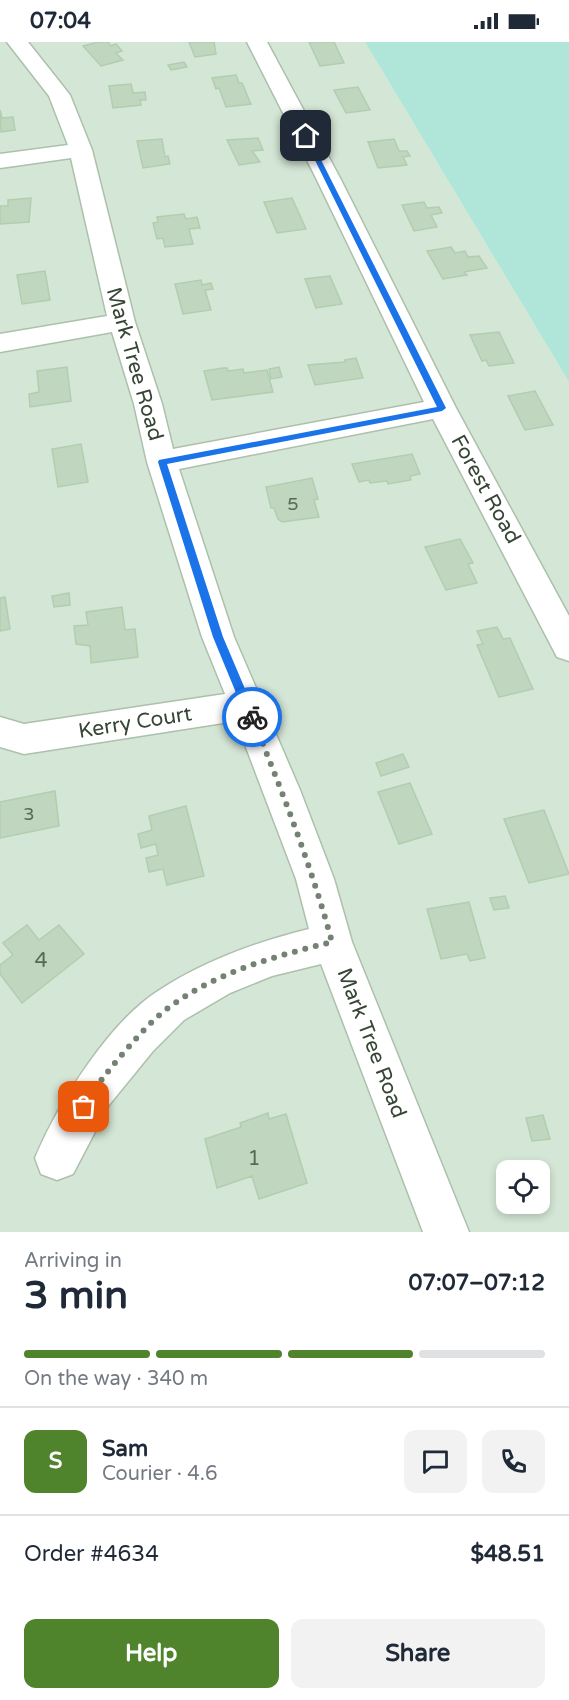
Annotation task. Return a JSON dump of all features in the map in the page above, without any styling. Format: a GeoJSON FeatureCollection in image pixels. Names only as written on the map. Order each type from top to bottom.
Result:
{"type":"FeatureCollection","features":[{"type":"Feature","properties":{"kind":"street","name":"Mark Tree Road"},"geometry":{"type":"LineString","coordinates":[[17,42],[59,95],[81,150],[122,322],[148,404],[162,462],[218,637],[282,790],[315,879],[332,942],[446,1232]]}},
{"type":"Feature","properties":{"kind":"street","name":"Forest Road"},"geometry":{"type":"LineString","coordinates":[[257,42],[360,240],[442,408],[528,566],[569,648]]}},
{"type":"Feature","properties":{"kind":"street"},"geometry":{"type":"LineString","coordinates":[[0,160],[81,150]]}},
{"type":"Feature","properties":{"kind":"street"},"geometry":{"type":"LineString","coordinates":[[0,343],[122,322]]}},
{"type":"Feature","properties":{"kind":"street"},"geometry":{"type":"LineString","coordinates":[[162,462],[442,408]]}},
{"type":"Feature","properties":{"kind":"street","name":"Kerry Court"},"geometry":{"type":"LineString","coordinates":[[12,736],[246,705]]}},
{"type":"Feature","properties":{"kind":"street"},"geometry":{"type":"LineString","coordinates":[[57,1158],[93,1089],[138,1036],[170,1006],[216,979],[271,957],[332,942]]}},
{"type":"Feature","properties":{"kind":"shaded area"},"geometry":{"type":"Polygon","coordinates":[[[0,42],[365,42],[569,382],[569,1232],[0,1232],[0,42]]]}},
{"type":"Feature","properties":{"kind":"shaded area"},"geometry":{"type":"Polygon","coordinates":[[[365,42],[569,42],[569,382],[365,42]]]}},
{"type":"Feature","properties":{"kind":"building"},"geometry":{"type":"Polygon","coordinates":[[[108,42],[111,46],[116,44],[122,51],[116,53],[123,60],[101,66],[83,46],[108,42]]]}},
{"type":"Feature","properties":{"kind":"building"},"geometry":{"type":"Polygon","coordinates":[[[189,42],[214,42],[216,54],[195,57],[189,42]]]}},
{"type":"Feature","properties":{"kind":"building"},"geometry":{"type":"Polygon","coordinates":[[[309,42],[334,42],[344,63],[320,66],[309,42]]]}},
{"type":"Feature","properties":{"kind":"building"},"geometry":{"type":"Polygon","coordinates":[[[184,62],[187,67],[171,70],[168,65],[184,62]]]}},
{"type":"Feature","properties":{"kind":"building"},"geometry":{"type":"Polygon","coordinates":[[[236,75],[251,104],[226,107],[219,88],[216,89],[212,78],[236,75]]]}},
{"type":"Feature","properties":{"kind":"building"},"geometry":{"type":"Polygon","coordinates":[[[131,84],[133,93],[145,92],[146,100],[140,100],[141,105],[113,108],[109,86],[131,84]]]}},
{"type":"Feature","properties":{"kind":"building"},"geometry":{"type":"Polygon","coordinates":[[[358,87],[370,110],[346,113],[334,90],[358,87]]]}},
{"type":"Feature","properties":{"kind":"building"},"geometry":{"type":"Polygon","coordinates":[[[0,110],[2,118],[13,117],[15,130],[1,132],[0,110]]]}},
{"type":"Feature","properties":{"kind":"building"},"geometry":{"type":"Polygon","coordinates":[[[258,138],[263,150],[252,151],[260,162],[239,165],[227,140],[258,138]]]}},
{"type":"Feature","properties":{"kind":"building"},"geometry":{"type":"Polygon","coordinates":[[[162,139],[165,157],[168,156],[170,164],[143,168],[137,141],[162,139]]]}},
{"type":"Feature","properties":{"kind":"building"},"geometry":{"type":"Polygon","coordinates":[[[394,139],[399,151],[407,151],[410,156],[403,157],[407,165],[378,168],[368,142],[394,139]]]}},
{"type":"Feature","properties":{"kind":"building"},"geometry":{"type":"Polygon","coordinates":[[[31,198],[29,222],[0,224],[0,206],[8,206],[8,200],[31,198]]]}},
{"type":"Feature","properties":{"kind":"building"},"geometry":{"type":"Polygon","coordinates":[[[292,198],[306,229],[277,233],[264,202],[292,198]]]}},
{"type":"Feature","properties":{"kind":"building"},"geometry":{"type":"Polygon","coordinates":[[[424,202],[427,208],[439,207],[442,213],[431,215],[437,227],[414,231],[402,205],[424,202]]]}},
{"type":"Feature","properties":{"kind":"building"},"geometry":{"type":"Polygon","coordinates":[[[184,214],[186,219],[197,217],[200,228],[189,229],[193,244],[165,247],[163,238],[157,239],[153,223],[158,222],[157,217],[184,214]]]}},
{"type":"Feature","properties":{"kind":"building"},"geometry":{"type":"Polygon","coordinates":[[[451,247],[455,253],[465,251],[468,257],[479,256],[487,268],[464,272],[467,275],[443,279],[427,251],[451,247]]]}},
{"type":"Feature","properties":{"kind":"building"},"geometry":{"type":"Polygon","coordinates":[[[45,271],[50,300],[22,304],[17,275],[45,271]]]}},
{"type":"Feature","properties":{"kind":"building"},"geometry":{"type":"Polygon","coordinates":[[[330,276],[342,304],[316,308],[305,279],[330,276]]]}},
{"type":"Feature","properties":{"kind":"building"},"geometry":{"type":"Polygon","coordinates":[[[201,280],[202,285],[211,283],[213,289],[205,290],[211,310],[183,314],[175,284],[201,280]]]}},
{"type":"Feature","properties":{"kind":"building"},"geometry":{"type":"Polygon","coordinates":[[[499,332],[514,363],[489,366],[486,360],[482,361],[470,335],[499,332]]]}},
{"type":"Feature","properties":{"kind":"building"},"geometry":{"type":"Polygon","coordinates":[[[356,358],[363,378],[315,385],[308,365],[345,362],[345,360],[356,358]]]}},
{"type":"Feature","properties":{"kind":"building"},"geometry":{"type":"Polygon","coordinates":[[[67,367],[71,401],[30,407],[29,394],[39,392],[37,371],[67,367]]]}},
{"type":"Feature","properties":{"kind":"building"},"geometry":{"type":"Polygon","coordinates":[[[279,367],[282,377],[271,379],[269,369],[279,367]]]}},
{"type":"Feature","properties":{"kind":"building"},"geometry":{"type":"Polygon","coordinates":[[[227,368],[228,371],[243,369],[244,373],[267,370],[273,392],[212,400],[204,371],[227,368]]]}},
{"type":"Feature","properties":{"kind":"building"},"geometry":{"type":"Polygon","coordinates":[[[535,391],[553,425],[525,430],[508,396],[535,391]]]}},
{"type":"Feature","properties":{"kind":"building"},"geometry":{"type":"Polygon","coordinates":[[[81,444],[88,482],[58,487],[52,449],[81,444]]]}},
{"type":"Feature","properties":{"kind":"building"},"geometry":{"type":"Polygon","coordinates":[[[412,454],[420,474],[410,476],[411,480],[388,484],[387,481],[359,482],[352,464],[412,454]]]}},
{"type":"Feature","properties":{"kind":"building"},"geometry":{"type":"Polygon","coordinates":[[[312,478],[318,499],[314,500],[319,517],[282,522],[278,519],[274,508],[271,508],[266,487],[312,478]]]}},
{"type":"Feature","properties":{"kind":"building"},"geometry":{"type":"Polygon","coordinates":[[[460,539],[473,563],[468,564],[477,583],[446,590],[425,547],[460,539]]]}},
{"type":"Feature","properties":{"kind":"building"},"geometry":{"type":"Polygon","coordinates":[[[69,593],[70,605],[54,607],[52,596],[69,593]]]}},
{"type":"Feature","properties":{"kind":"building"},"geometry":{"type":"Polygon","coordinates":[[[5,597],[10,629],[0,631],[0,598],[5,597]]]}},
{"type":"Feature","properties":{"kind":"building"},"geometry":{"type":"Polygon","coordinates":[[[122,607],[125,630],[135,629],[138,657],[91,663],[90,646],[76,644],[74,626],[88,625],[86,612],[122,607]]]}},
{"type":"Feature","properties":{"kind":"building"},"geometry":{"type":"Polygon","coordinates":[[[497,627],[503,639],[510,638],[533,689],[499,697],[477,645],[483,644],[477,631],[497,627]]]}},
{"type":"Feature","properties":{"kind":"building"},"geometry":{"type":"Polygon","coordinates":[[[403,754],[409,767],[381,776],[376,763],[403,754]]]}},
{"type":"Feature","properties":{"kind":"building"},"geometry":{"type":"Polygon","coordinates":[[[410,783],[432,834],[399,844],[378,792],[410,783]]]}},
{"type":"Feature","properties":{"kind":"building"},"geometry":{"type":"Polygon","coordinates":[[[55,791],[59,826],[0,838],[0,802],[55,791]]]}},
{"type":"Feature","properties":{"kind":"building"},"geometry":{"type":"Polygon","coordinates":[[[186,806],[204,876],[167,885],[163,869],[149,872],[146,858],[158,855],[156,844],[141,848],[138,834],[152,830],[149,816],[186,806]]]}},
{"type":"Feature","properties":{"kind":"building"},"geometry":{"type":"Polygon","coordinates":[[[544,810],[569,874],[529,883],[504,819],[544,810]]]}},
{"type":"Feature","properties":{"kind":"building"},"geometry":{"type":"Polygon","coordinates":[[[505,896],[509,908],[494,910],[490,898],[505,896]]]}},
{"type":"Feature","properties":{"kind":"building"},"geometry":{"type":"Polygon","coordinates":[[[469,902],[485,958],[470,961],[467,954],[441,959],[427,909],[469,902]]]}},
{"type":"Feature","properties":{"kind":"building"},"geometry":{"type":"Polygon","coordinates":[[[27,925],[39,940],[59,925],[84,954],[22,1003],[0,974],[0,965],[13,955],[3,943],[27,925]]]}},
{"type":"Feature","properties":{"kind":"building"},"geometry":{"type":"Polygon","coordinates":[[[268,1113],[269,1119],[286,1114],[307,1183],[259,1199],[252,1176],[217,1188],[205,1139],[241,1127],[240,1123],[268,1113]]]}},
{"type":"Feature","properties":{"kind":"building"},"geometry":{"type":"Polygon","coordinates":[[[543,1115],[550,1139],[532,1141],[526,1118],[543,1115]]]}},
{"type":"Feature","properties":{"kind":"way so far"},"geometry":{"type":"LineString","coordinates":[[84,1107],[93,1089],[138,1036],[170,1006],[216,979],[271,957],[332,942],[315,879],[252,717]]}},
{"type":"Feature","properties":{"kind":"route"},"geometry":{"type":"LineString","coordinates":[[252,717],[218,637],[162,462],[442,408],[306,136]]}}]}
